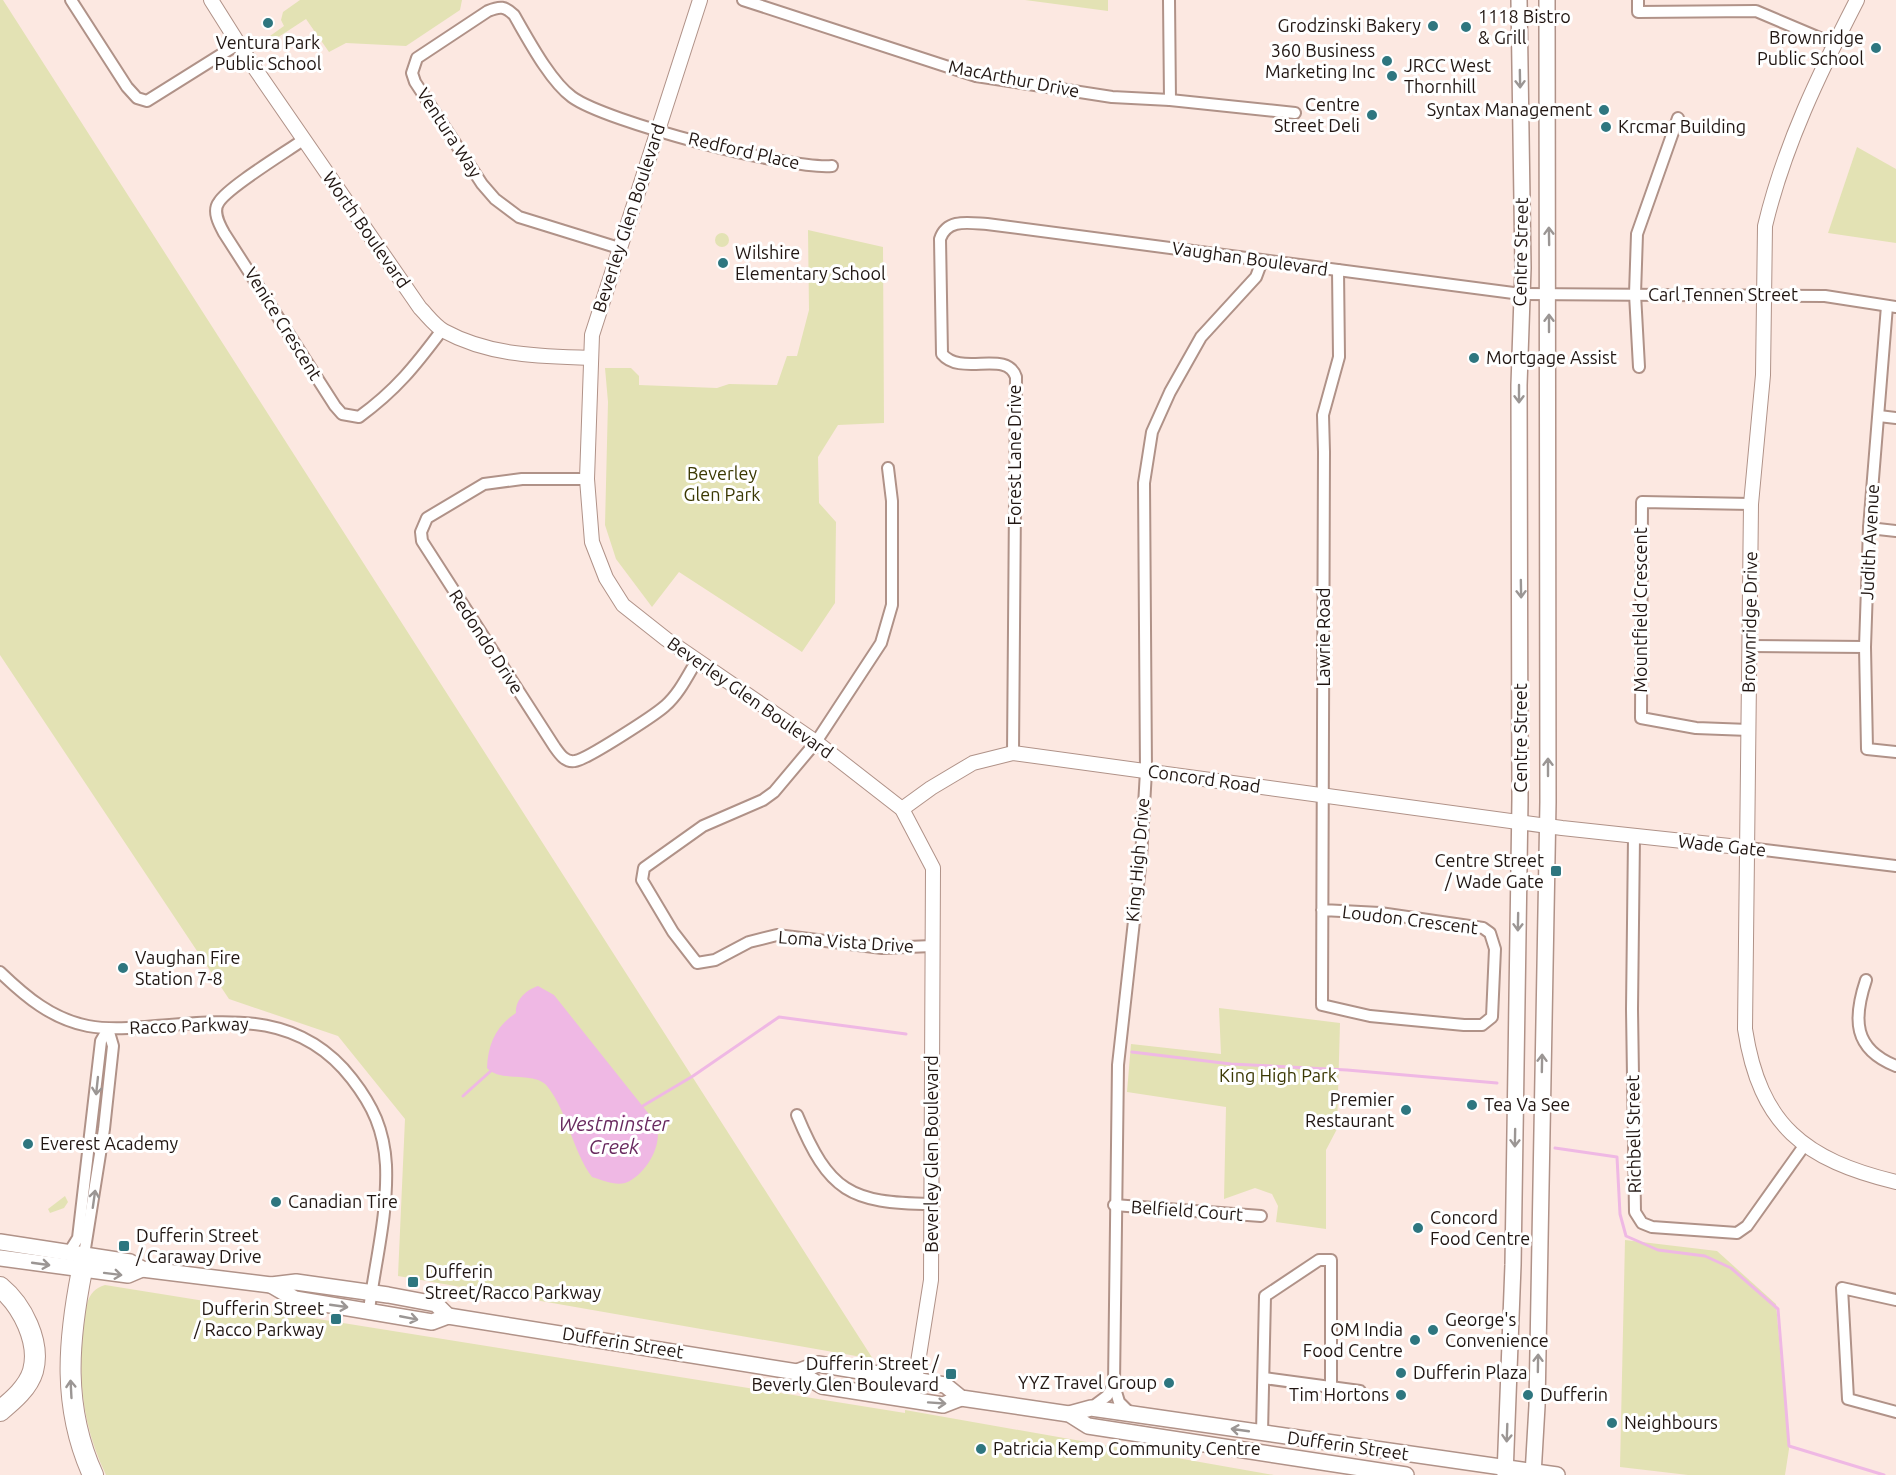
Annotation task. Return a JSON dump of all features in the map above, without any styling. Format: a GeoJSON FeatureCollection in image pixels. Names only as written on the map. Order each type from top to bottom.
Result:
{"type":"FeatureCollection","features":[{"type":"Feature","properties":{"kind":"highway"},"geometry":{"type":"LineString","coordinates":[[83,1263],[71,1338],[72,1412],[80,1447],[93,1475]]}},
{"type":"Feature","properties":{"kind":"highway"},"geometry":{"type":"LineString","coordinates":[[0,1287],[9,1294],[24,1316],[34,1348],[32,1372],[17,1397],[0,1411]]}},
{"type":"Feature","properties":{"kind":"main road","name":"Centre Street"},"geometry":{"type":"LineString","coordinates":[[1514,1473],[1513,1254],[1521,646],[1519,0]]}},
{"type":"Feature","properties":{"kind":"main road","name":"Centre Street"},"geometry":{"type":"LineString","coordinates":[[1514,1473],[1532,1455],[1535,1442],[1547,826],[1549,295],[1547,0]]}},
{"type":"Feature","properties":{"kind":"main road","name":"Dufferin Street"},"geometry":{"type":"LineString","coordinates":[[0,1242],[68,1254],[83,1263]]}},
{"type":"Feature","properties":{"kind":"main road","name":"Dufferin Street"},"geometry":{"type":"LineString","coordinates":[[0,1258],[83,1263],[128,1275],[142,1269],[271,1285],[296,1282],[436,1304],[448,1316]]}},
{"type":"Feature","properties":{"kind":"main road","name":"Dufferin Street"},"geometry":{"type":"LineString","coordinates":[[271,1285],[295,1299],[432,1322],[448,1316],[797,1371],[822,1386],[943,1405],[961,1398],[1069,1414],[1088,1426],[1406,1475]]}},
{"type":"Feature","properties":{"kind":"main road","name":"Dufferin Street"},"geometry":{"type":"LineString","coordinates":[[797,1371],[818,1364],[945,1385],[961,1398]]}},
{"type":"Feature","properties":{"kind":"main road","name":"Dufferin Street"},"geometry":{"type":"LineString","coordinates":[[1069,1414],[1091,1407],[1514,1473],[1557,1475]]}},
{"type":"Feature","properties":{"kind":"main road"},"geometry":{"type":"LineString","coordinates":[[1275,1455],[1338,1457],[1514,1473]]}},
{"type":"Feature","properties":{"kind":"street"},"geometry":{"type":"LineString","coordinates":[[71,0],[127,87],[137,98],[147,101],[238,45]]}},
{"type":"Feature","properties":{"kind":"street","name":"Worth Boulevard"},"geometry":{"type":"LineString","coordinates":[[211,0],[238,45],[420,308],[442,330],[494,351],[522,356],[590,358]]}},
{"type":"Feature","properties":{"kind":"street","name":"Beverley Glen Boulevard"},"geometry":{"type":"LineString","coordinates":[[700,0],[593,327],[587,479],[592,542],[606,578],[623,605],[697,660],[816,742],[902,809],[933,868],[931,1280],[912,1400]]}},
{"type":"Feature","properties":{"kind":"street","name":"MacArthur Drive"},"geometry":{"type":"LineString","coordinates":[[743,0],[976,76],[1112,97],[1170,100],[1295,113]]}},
{"type":"Feature","properties":{"kind":"street"},"geometry":{"type":"LineString","coordinates":[[1169,0],[1170,100]]}},
{"type":"Feature","properties":{"kind":"street"},"geometry":{"type":"LineString","coordinates":[[1638,0],[1638,12],[1756,10],[1834,44]]}},
{"type":"Feature","properties":{"kind":"street","name":"Brownridge Drive"},"geometry":{"type":"LineString","coordinates":[[1857,0],[1814,83],[1771,202],[1765,226],[1763,375],[1751,504],[1745,1029],[1749,1057],[1766,1099],[1804,1146],[1855,1172],[1896,1182]]}},
{"type":"Feature","properties":{"kind":"street","name":"Ventura Way"},"geometry":{"type":"LineString","coordinates":[[619,248],[519,217],[495,199],[482,184],[415,82],[411,73],[413,64],[417,58],[436,44],[488,10],[498,6],[507,8],[571,97],[657,129]]}},
{"type":"Feature","properties":{"kind":"street"},"geometry":{"type":"LineString","coordinates":[[1639,367],[1635,294],[1637,234],[1678,118]]}},
{"type":"Feature","properties":{"kind":"street","name":"Redford Place"},"geometry":{"type":"LineString","coordinates":[[657,129],[797,165],[832,166]]}},
{"type":"Feature","properties":{"kind":"street","name":"Venice Crescent"},"geometry":{"type":"LineString","coordinates":[[303,140],[232,189],[218,202],[216,212],[224,233],[335,406],[342,414],[359,417],[399,385],[442,330]]}},
{"type":"Feature","properties":{"kind":"street","name":"Vaughan Boulevard"},"geometry":{"type":"LineString","coordinates":[[951,225],[957,222],[987,224],[1521,294],[1549,295]]}},
{"type":"Feature","properties":{"kind":"street","name":"Forest Lane Drive"},"geometry":{"type":"LineString","coordinates":[[951,225],[944,230],[940,239],[942,354],[947,360],[961,365],[1005,365],[1014,371],[1016,377],[1013,753]]}},
{"type":"Feature","properties":{"kind":"street","name":"King High Drive"},"geometry":{"type":"LineString","coordinates":[[1131,1414],[1119,1402],[1113,1385],[1114,1205],[1118,1065],[1141,858],[1146,771],[1144,483],[1152,432],[1170,392],[1201,337],[1256,277],[1262,261]]}},
{"type":"Feature","properties":{"kind":"street","name":"Lawrie Road"},"geometry":{"type":"LineString","coordinates":[[1322,1005],[1324,796],[1322,430],[1323,415],[1339,357],[1338,270]]}},
{"type":"Feature","properties":{"kind":"street","name":"Carl Tennen Street"},"geometry":{"type":"LineString","coordinates":[[1549,295],[1764,294],[1825,296],[1891,306]]}},
{"type":"Feature","properties":{"kind":"street","name":"Judith Avenue"},"geometry":{"type":"LineString","coordinates":[[1891,306],[1869,528],[1865,646],[1867,749],[1896,752]]}},
{"type":"Feature","properties":{"kind":"street"},"geometry":{"type":"LineString","coordinates":[[1879,416],[1896,418]]}},
{"type":"Feature","properties":{"kind":"street"},"geometry":{"type":"LineString","coordinates":[[816,742],[881,643],[888,624],[892,605],[892,501],[888,468]]}},
{"type":"Feature","properties":{"kind":"street","name":"Redondo Drive"},"geometry":{"type":"LineString","coordinates":[[587,479],[522,478],[484,484],[427,518],[421,532],[422,541],[554,746],[562,757],[570,761],[590,755],[665,706],[697,660]]}},
{"type":"Feature","properties":{"kind":"street","name":"Mountfield Crescent"},"geometry":{"type":"LineString","coordinates":[[1749,730],[1696,728],[1641,718],[1642,502],[1751,504]]}},
{"type":"Feature","properties":{"kind":"street"},"geometry":{"type":"LineString","coordinates":[[1869,528],[1896,531]]}},
{"type":"Feature","properties":{"kind":"street"},"geometry":{"type":"LineString","coordinates":[[1750,646],[1865,646]]}},
{"type":"Feature","properties":{"kind":"street","name":"Loma Vista Drive"},"geometry":{"type":"LineString","coordinates":[[816,742],[774,792],[763,800],[703,826],[645,868],[642,880],[648,893],[689,956],[697,963],[715,960],[748,942],[777,935],[882,948],[933,946]]}},
{"type":"Feature","properties":{"kind":"street","name":"Concord Road"},"geometry":{"type":"LineString","coordinates":[[902,809],[973,763],[1013,753],[1547,826]]}},
{"type":"Feature","properties":{"kind":"street","name":"Wade Gate"},"geometry":{"type":"LineString","coordinates":[[1547,826],[1896,866]]}},
{"type":"Feature","properties":{"kind":"street","name":"Richbell Street"},"geometry":{"type":"LineString","coordinates":[[1634,837],[1632,1009],[1635,1212],[1642,1222],[1652,1227],[1737,1233],[1747,1226],[1804,1146]]}},
{"type":"Feature","properties":{"kind":"street","name":"Loudon Crescent"},"geometry":{"type":"LineString","coordinates":[[1322,910],[1380,913],[1474,925],[1490,933],[1495,949],[1493,1013],[1482,1025],[1371,1016],[1322,1005]]}},
{"type":"Feature","properties":{"kind":"street","name":"Racco Parkway"},"geometry":{"type":"LineString","coordinates":[[0,972],[25,996],[68,1021],[108,1029],[247,1022],[282,1028],[314,1044],[342,1066],[370,1102],[380,1123],[386,1165],[384,1216],[369,1310]]}},
{"type":"Feature","properties":{"kind":"street"},"geometry":{"type":"LineString","coordinates":[[1866,980],[1857,1016],[1860,1034],[1868,1049],[1879,1059],[1896,1066]]}},
{"type":"Feature","properties":{"kind":"street"},"geometry":{"type":"LineString","coordinates":[[68,1254],[78,1238],[101,1041],[108,1029]]}},
{"type":"Feature","properties":{"kind":"street"},"geometry":{"type":"LineString","coordinates":[[83,1263],[104,1129],[113,1046],[108,1029]]}},
{"type":"Feature","properties":{"kind":"street"},"geometry":{"type":"LineString","coordinates":[[797,1115],[813,1151],[842,1187],[883,1202],[931,1204]]}},
{"type":"Feature","properties":{"kind":"street","name":"Belfield Court"},"geometry":{"type":"LineString","coordinates":[[1114,1205],[1261,1216]]}},
{"type":"Feature","properties":{"kind":"street"},"geometry":{"type":"LineString","coordinates":[[1262,1433],[1265,1296],[1319,1260],[1331,1260],[1331,1385]]}},
{"type":"Feature","properties":{"kind":"street"},"geometry":{"type":"LineString","coordinates":[[1896,1300],[1842,1288],[1848,1399],[1896,1412]]}},
{"type":"Feature","properties":{"kind":"street"},"geometry":{"type":"LineString","coordinates":[[1264,1378],[1331,1385],[1360,1391]]}},
{"type":"Feature","properties":{"kind":"street"},"geometry":{"type":"LineString","coordinates":[[1091,1407],[1107,1396],[1113,1385]]}},
{"type":"Feature","properties":{"kind":"green space"},"geometry":{"type":"Polygon","coordinates":[[[0,0],[3,0],[873,1359],[398,1276],[405,1119],[338,1036],[229,999],[0,655],[0,0]]]}},
{"type":"Feature","properties":{"kind":"green space"},"geometry":{"type":"Polygon","coordinates":[[[300,0],[462,0],[460,10],[406,46],[346,43],[329,52],[306,19],[260,49],[263,41],[284,26],[281,20],[283,12],[300,0]]]}},
{"type":"Feature","properties":{"kind":"green space"},"geometry":{"type":"Polygon","coordinates":[[[1025,0],[1108,0],[1108,11],[1025,0]]]}},
{"type":"Feature","properties":{"kind":"green space"},"geometry":{"type":"Polygon","coordinates":[[[1857,147],[1896,169],[1896,243],[1828,233],[1857,147]]]}},
{"type":"Feature","properties":{"kind":"green space","name":"Beverley Glen Park"},"geometry":{"type":"Polygon","coordinates":[[[808,230],[883,247],[884,423],[838,425],[818,457],[819,503],[836,522],[835,603],[802,652],[679,572],[652,607],[616,559],[605,525],[608,402],[605,368],[631,368],[639,376],[639,385],[717,388],[729,384],[777,385],[787,356],[797,356],[809,310],[808,230]]]}},
{"type":"Feature","properties":{"kind":"green space"},"geometry":{"type":"Polygon","coordinates":[[[722,233],[727,235],[729,240],[727,245],[722,247],[717,245],[715,240],[717,235],[722,233]]]}},
{"type":"Feature","properties":{"kind":"green space","name":"King High Park"},"geometry":{"type":"Polygon","coordinates":[[[1219,1008],[1340,1023],[1337,1129],[1326,1150],[1326,1229],[1276,1222],[1278,1206],[1272,1194],[1255,1188],[1224,1199],[1226,1107],[1127,1092],[1131,1044],[1221,1054],[1219,1008]]]}},
{"type":"Feature","properties":{"kind":"green space"},"geometry":{"type":"Polygon","coordinates":[[[65,1196],[68,1202],[64,1208],[50,1213],[48,1209],[65,1196]]]}},
{"type":"Feature","properties":{"kind":"green space"},"geometry":{"type":"Polygon","coordinates":[[[1625,1240],[1717,1251],[1776,1304],[1789,1449],[1785,1475],[1688,1475],[1620,1467],[1625,1240]]]}},
{"type":"Feature","properties":{"kind":"green space"},"geometry":{"type":"Polygon","coordinates":[[[105,1285],[905,1413],[905,1410],[1274,1475],[106,1475],[87,1421],[81,1365],[88,1301],[98,1288],[105,1285]]]}},
{"type":"Feature","properties":{"kind":"water","name":"Westminster Creek"},"geometry":{"type":"Polygon","coordinates":[[[538,986],[554,995],[656,1123],[657,1140],[651,1158],[640,1173],[625,1183],[613,1183],[592,1177],[579,1155],[560,1107],[547,1086],[534,1079],[500,1075],[487,1068],[494,1036],[516,1013],[517,1004],[522,996],[538,986]]]}},
{"type":"Feature","properties":{"kind":"waterway","name":"Westminster Creek"},"geometry":{"type":"LineString","coordinates":[[641,1107],[693,1076],[779,1017],[906,1034]]}},
{"type":"Feature","properties":{"kind":"waterway","name":"Westminster Creek"},"geometry":{"type":"LineString","coordinates":[[1132,1052],[1231,1064],[1347,1070],[1497,1083]]}},
{"type":"Feature","properties":{"kind":"waterway","name":"Westminster Creek"},"geometry":{"type":"LineString","coordinates":[[463,1096],[493,1069]]}},
{"type":"Feature","properties":{"kind":"waterway","name":"Westminster Creek"},"geometry":{"type":"LineString","coordinates":[[1555,1148],[1617,1157],[1620,1214],[1626,1236],[1658,1250],[1705,1256],[1731,1268],[1778,1309],[1789,1446],[1884,1475]]}},
{"type":"Feature","properties":{"kind":"place","name":"Ventura Park Public School"},"geometry":{"type":"Point","coordinates":[268,23]}},
{"type":"Feature","properties":{"kind":"place","name":"Grodzinski Bakery"},"geometry":{"type":"Point","coordinates":[1433,26]}},
{"type":"Feature","properties":{"kind":"place","name":"1118 Bistro & Grill"},"geometry":{"type":"Point","coordinates":[1466,27]}},
{"type":"Feature","properties":{"kind":"place","name":"Brownridge Public School"},"geometry":{"type":"Point","coordinates":[1876,48]}},
{"type":"Feature","properties":{"kind":"place","name":"360 Business Marketing Inc"},"geometry":{"type":"Point","coordinates":[1387,61]}},
{"type":"Feature","properties":{"kind":"place","name":"JRCC West Thornhill"},"geometry":{"type":"Point","coordinates":[1392,76]}},
{"type":"Feature","properties":{"kind":"place","name":"Syntax Management"},"geometry":{"type":"Point","coordinates":[1604,110]}},
{"type":"Feature","properties":{"kind":"place","name":"Centre Street Deli"},"geometry":{"type":"Point","coordinates":[1372,115]}},
{"type":"Feature","properties":{"kind":"place","name":"Krcmar Building"},"geometry":{"type":"Point","coordinates":[1606,127]}},
{"type":"Feature","properties":{"kind":"place","name":"Wilshire Elementary School"},"geometry":{"type":"Point","coordinates":[723,263]}},
{"type":"Feature","properties":{"kind":"place","name":"Mortgage Assist"},"geometry":{"type":"Point","coordinates":[1474,358]}},
{"type":"Feature","properties":{"kind":"place","name":"Centre Street / Wade Gate"},"geometry":{"type":"Point","coordinates":[1556,871]}},
{"type":"Feature","properties":{"kind":"place","name":"Vaughan Fire Station 7-8"},"geometry":{"type":"Point","coordinates":[123,968]}},
{"type":"Feature","properties":{"kind":"place","name":"Tea Va See"},"geometry":{"type":"Point","coordinates":[1472,1105]}},
{"type":"Feature","properties":{"kind":"place","name":"Premier Restaurant"},"geometry":{"type":"Point","coordinates":[1406,1110]}},
{"type":"Feature","properties":{"kind":"place","name":"Everest Academy"},"geometry":{"type":"Point","coordinates":[28,1144]}},
{"type":"Feature","properties":{"kind":"place","name":"Canadian Tire"},"geometry":{"type":"Point","coordinates":[276,1202]}},
{"type":"Feature","properties":{"kind":"place","name":"Concord Food Centre"},"geometry":{"type":"Point","coordinates":[1418,1228]}},
{"type":"Feature","properties":{"kind":"place","name":"Dufferin Street / Caraway Drive"},"geometry":{"type":"Point","coordinates":[124,1246]}},
{"type":"Feature","properties":{"kind":"place","name":"Dufferin Street/Racco Parkway"},"geometry":{"type":"Point","coordinates":[413,1282]}},
{"type":"Feature","properties":{"kind":"place","name":"Dufferin Street / Racco Parkway"},"geometry":{"type":"Point","coordinates":[336,1319]}},
{"type":"Feature","properties":{"kind":"place","name":"George's Convenience"},"geometry":{"type":"Point","coordinates":[1433,1330]}},
{"type":"Feature","properties":{"kind":"place","name":"OM India Food Centre"},"geometry":{"type":"Point","coordinates":[1415,1340]}},
{"type":"Feature","properties":{"kind":"place","name":"Dufferin Plaza"},"geometry":{"type":"Point","coordinates":[1401,1373]}},
{"type":"Feature","properties":{"kind":"place","name":"Dufferin Street / Beverly Glen Boulevard"},"geometry":{"type":"Point","coordinates":[951,1374]}},
{"type":"Feature","properties":{"kind":"place","name":"YYZ Travel Group"},"geometry":{"type":"Point","coordinates":[1169,1383]}},
{"type":"Feature","properties":{"kind":"place","name":"Tim Hortons"},"geometry":{"type":"Point","coordinates":[1401,1395]}},
{"type":"Feature","properties":{"kind":"place","name":"Dufferin"},"geometry":{"type":"Point","coordinates":[1528,1395]}},
{"type":"Feature","properties":{"kind":"place","name":"Neighbours"},"geometry":{"type":"Point","coordinates":[1612,1423]}},
{"type":"Feature","properties":{"kind":"place","name":"Patricia Kemp Community Centre"},"geometry":{"type":"Point","coordinates":[981,1449]}}]}
